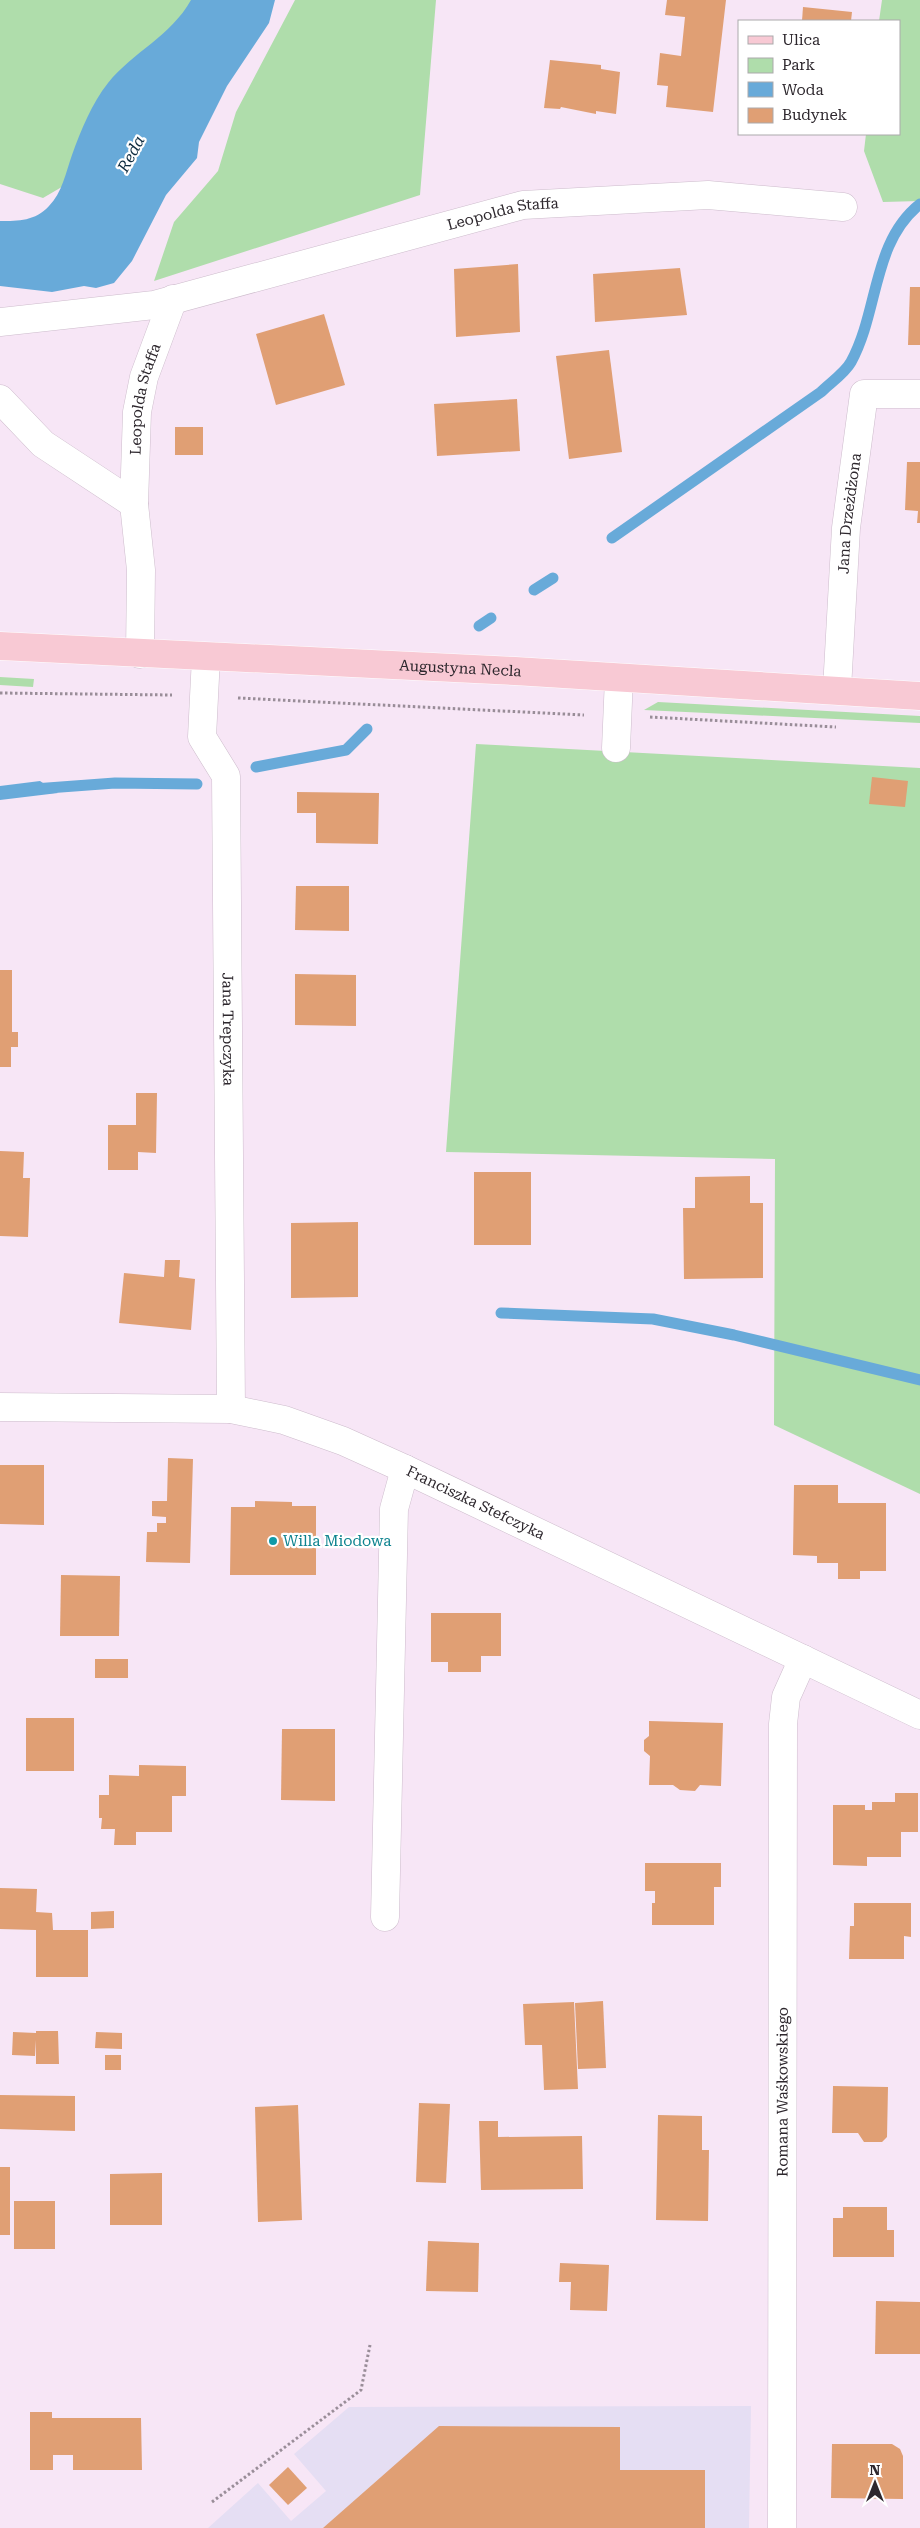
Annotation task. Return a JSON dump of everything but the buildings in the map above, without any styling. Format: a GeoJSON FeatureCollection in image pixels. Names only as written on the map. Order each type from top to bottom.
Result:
{"type":"FeatureCollection","features":[{"type":"Feature","properties":{"kind":"main road","name":"Augustyna Necla"},"geometry":{"type":"LineString","coordinates":[[0,646],[837,689],[920,696]]}},
{"type":"Feature","properties":{"kind":"street","name":"Leopolda Staffa"},"geometry":{"type":"LineString","coordinates":[[0,322],[154,305],[523,205],[708,195],[843,206]]}},
{"type":"Feature","properties":{"kind":"street","name":"Leopolda Staffa"},"geometry":{"type":"LineString","coordinates":[[140,654],[141,570],[134,504],[137,412],[144,377],[173,299]]}},
{"type":"Feature","properties":{"kind":"street","name":"Jana Drzeżdżona"},"geometry":{"type":"LineString","coordinates":[[837,689],[846,528],[864,394],[920,394]]}},
{"type":"Feature","properties":{"kind":"street"},"geometry":{"type":"LineString","coordinates":[[0,399],[43,444],[134,504]]}},
{"type":"Feature","properties":{"kind":"street","name":"Jana Trepczyka"},"geometry":{"type":"LineString","coordinates":[[206,657],[202,737],[226,776],[231,1409]]}},
{"type":"Feature","properties":{"kind":"street"},"geometry":{"type":"LineString","coordinates":[[616,748],[619,678]]}},
{"type":"Feature","properties":{"kind":"street","name":"Franciszka Stefczyka"},"geometry":{"type":"LineString","coordinates":[[0,1407],[231,1409],[284,1420],[343,1441],[405,1469],[920,1715]]}},
{"type":"Feature","properties":{"kind":"street"},"geometry":{"type":"LineString","coordinates":[[385,1917],[394,1509],[405,1469]]}},
{"type":"Feature","properties":{"kind":"street","name":"Romana Waśkowskiego"},"geometry":{"type":"LineString","coordinates":[[782,2528],[783,1724],[786,1697],[803,1659]]}},
{"type":"Feature","properties":{"kind":"path"},"geometry":{"type":"LineString","coordinates":[[0,693],[204,696],[493,712],[845,727]]}},
{"type":"Feature","properties":{"kind":"path"},"geometry":{"type":"LineString","coordinates":[[212,2502],[361,2390],[370,2345]]}},
{"type":"Feature","properties":{"kind":"shaded area"},"geometry":{"type":"Polygon","coordinates":[[[751,2406],[749,2528],[208,2528],[258,2483],[291,2521],[326,2491],[294,2454],[349,2407],[751,2406]]]}},
{"type":"Feature","properties":{"kind":"green space"},"geometry":{"type":"Polygon","coordinates":[[[0,0],[194,0],[94,168],[43,198],[0,184],[0,0]]]}},
{"type":"Feature","properties":{"kind":"green space"},"geometry":{"type":"Polygon","coordinates":[[[295,0],[436,0],[420,195],[154,281],[174,222],[218,171],[236,112],[295,0]]]}},
{"type":"Feature","properties":{"kind":"green space"},"geometry":{"type":"Polygon","coordinates":[[[882,0],[920,0],[920,201],[883,202],[864,151],[866,135],[900,135],[900,20],[879,20],[882,0]]]}},
{"type":"Feature","properties":{"kind":"green space"},"geometry":{"type":"Polygon","coordinates":[[[0,677],[34,679],[33,687],[0,685],[0,677]]]}},
{"type":"Feature","properties":{"kind":"green space"},"geometry":{"type":"Polygon","coordinates":[[[658,702],[920,716],[920,723],[644,710],[658,702]]]}},
{"type":"Feature","properties":{"kind":"green space"},"geometry":{"type":"Polygon","coordinates":[[[476,744],[920,768],[920,1494],[774,1425],[775,1159],[446,1152],[476,744]]]}},
{"type":"Feature","properties":{"kind":"water","name":"Reda"},"geometry":{"type":"Polygon","coordinates":[[[191,0],[275,0],[269,23],[227,86],[199,142],[197,158],[166,195],[132,261],[114,283],[96,288],[84,286],[52,292],[0,286],[0,221],[32,217],[38,215],[49,206],[60,189],[83,127],[102,91],[118,72],[173,24],[191,0]]]}},
{"type":"Feature","properties":{"kind":"water"},"geometry":{"type":"Polygon","coordinates":[[[40,781],[58,793],[0,800],[0,786],[40,781]]]}},
{"type":"Feature","properties":{"kind":"waterway"},"geometry":{"type":"LineString","coordinates":[[612,538],[821,392],[845,370],[851,362],[860,342],[884,257],[904,220],[920,204]]}},
{"type":"Feature","properties":{"kind":"waterway"},"geometry":{"type":"LineString","coordinates":[[534,590],[553,578]]}},
{"type":"Feature","properties":{"kind":"waterway"},"geometry":{"type":"LineString","coordinates":[[479,626],[491,618]]}},
{"type":"Feature","properties":{"kind":"waterway"},"geometry":{"type":"LineString","coordinates":[[256,767],[346,750],[367,729]]}},
{"type":"Feature","properties":{"kind":"waterway"},"geometry":{"type":"LineString","coordinates":[[34,789],[115,783],[197,784]]}},
{"type":"Feature","properties":{"kind":"waterway"},"geometry":{"type":"LineString","coordinates":[[501,1313],[653,1319],[734,1335],[920,1380]]}},
{"type":"Feature","properties":{"kind":"place","name":"Willa Miodowa"},"geometry":{"type":"Point","coordinates":[273,1541]}}]}
